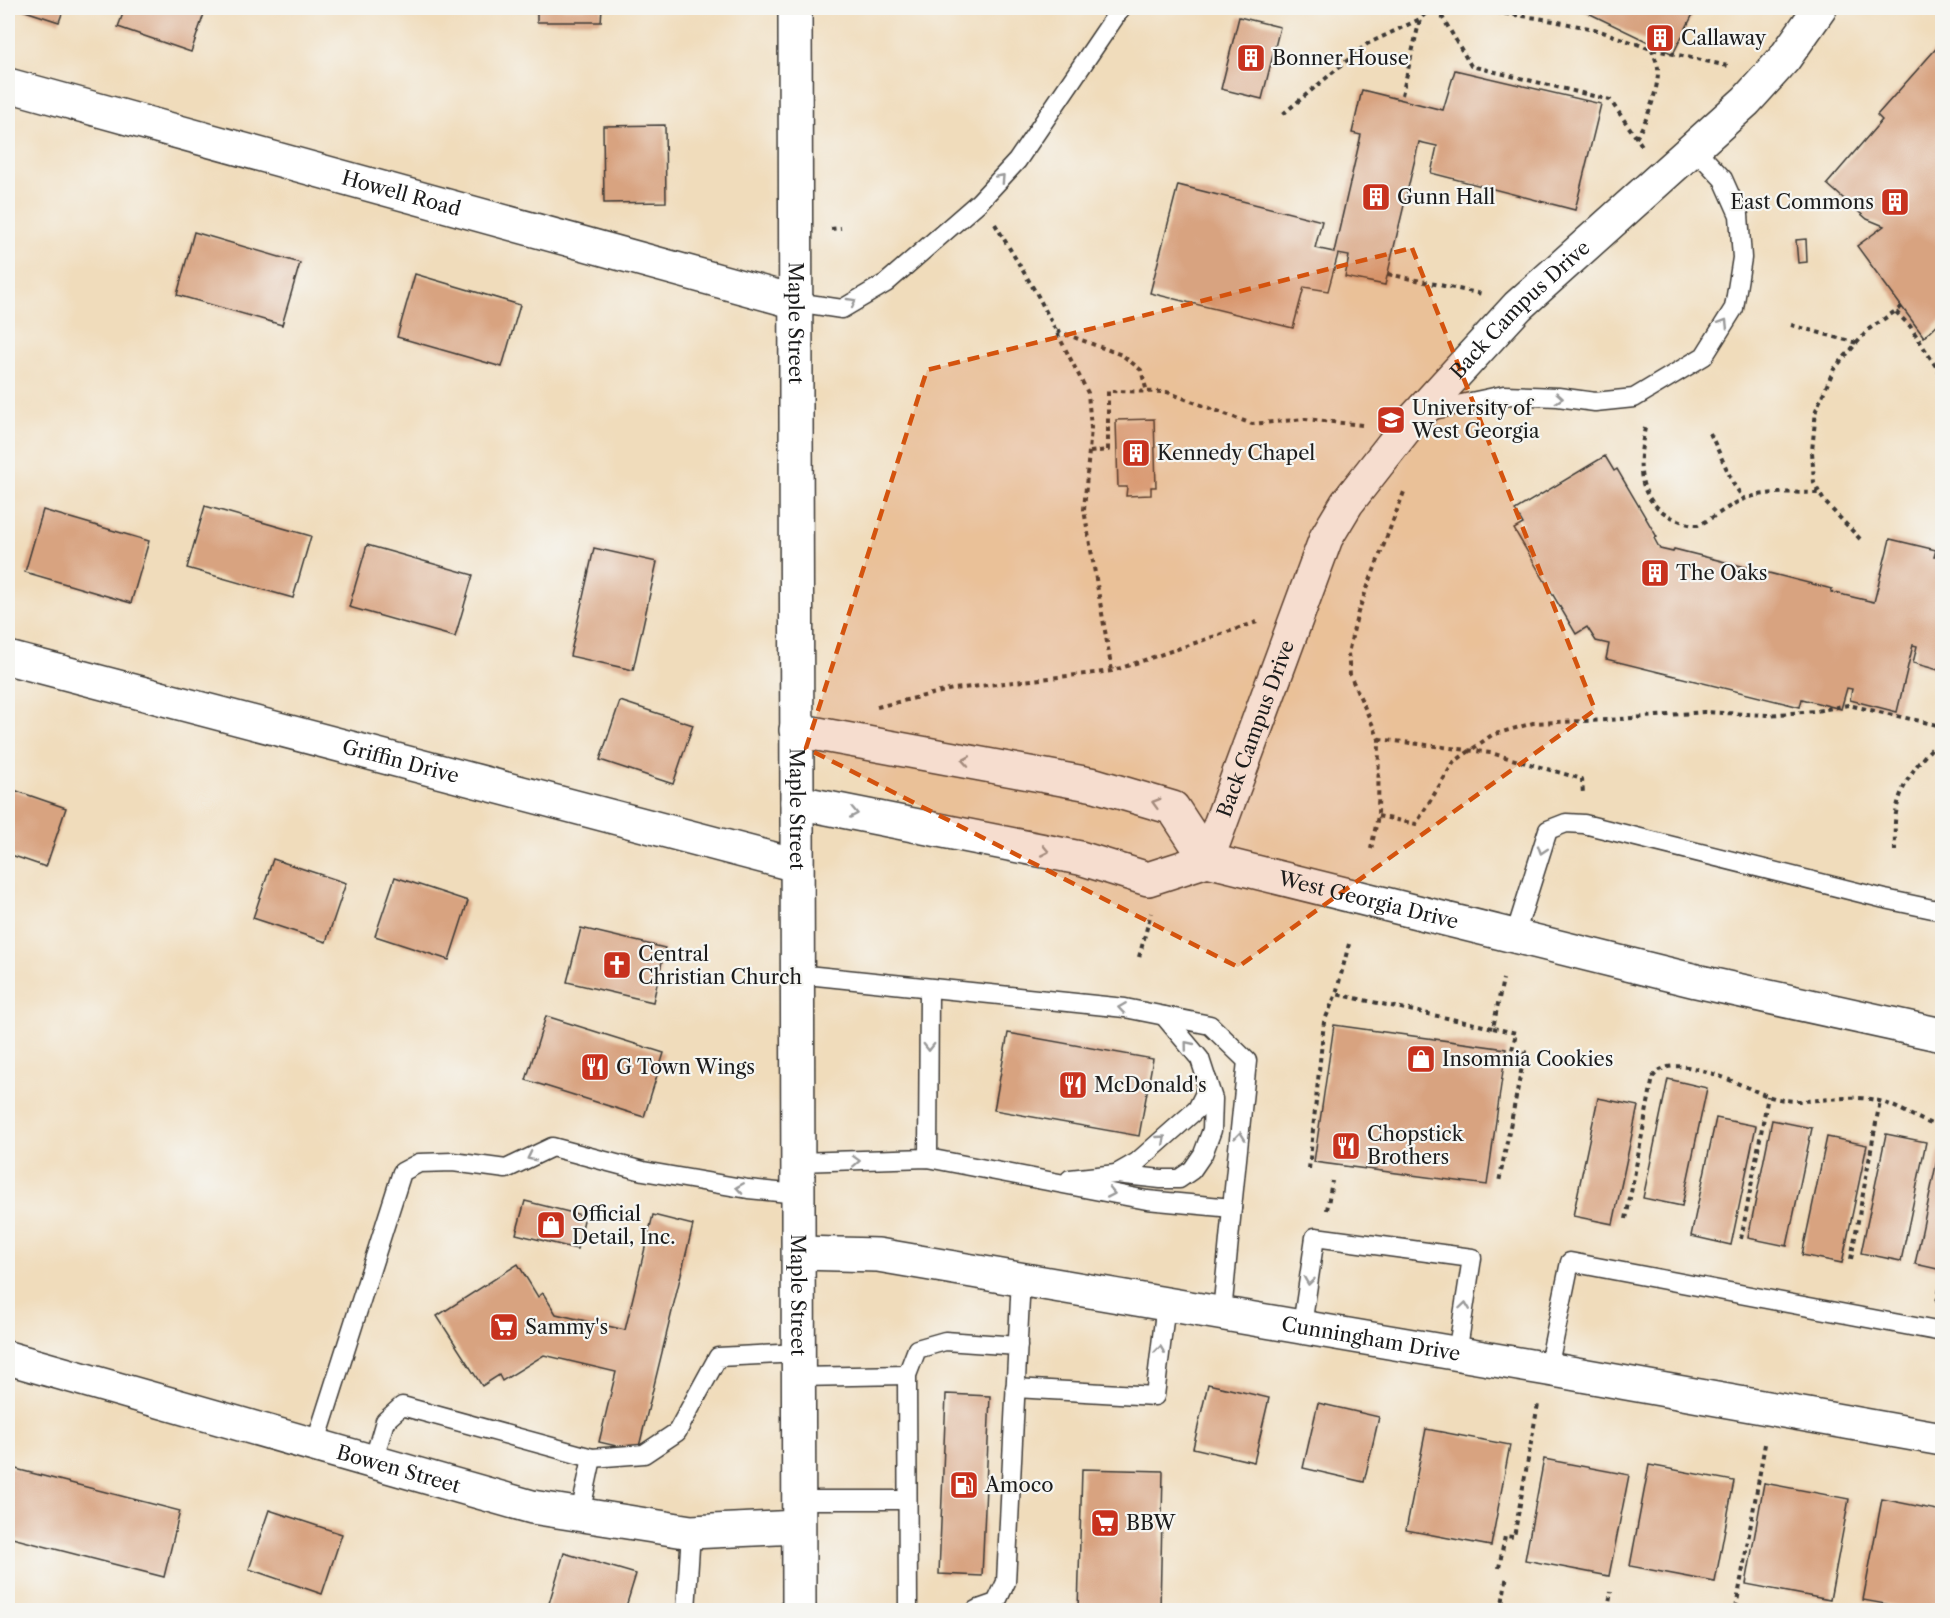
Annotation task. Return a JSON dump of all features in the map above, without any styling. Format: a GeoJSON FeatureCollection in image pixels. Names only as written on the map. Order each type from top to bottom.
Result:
{"type":"FeatureCollection","features":[{"type":"Feature","properties":{"kind":"street","name":"Maple Street"},"geometry":{"type":"LineString","coordinates":[[795,8],[799,1611]]}},
{"type":"Feature","properties":{"kind":"street","name":"Back Campus Drive"},"geometry":{"type":"LineString","coordinates":[[1207,860],[1326,538],[1347,503],[1419,413],[1518,306],[1746,101],[1784,59],[1820,8]]}},
{"type":"Feature","properties":{"kind":"street","name":"Howell Road"},"geometry":{"type":"LineString","coordinates":[[8,85],[796,302]]}},
{"type":"Feature","properties":{"kind":"street","name":"Griffin Drive"},"geometry":{"type":"LineString","coordinates":[[8,658],[796,865]]}},
{"type":"Feature","properties":{"kind":"street"},"geometry":{"type":"LineString","coordinates":[[796,730],[1095,785],[1173,808],[1207,860],[1148,879],[1080,858],[797,802]]}},
{"type":"Feature","properties":{"kind":"street","name":"West Georgia Drive"},"geometry":{"type":"LineString","coordinates":[[1207,860],[1696,981],[1942,1035]]}},
{"type":"Feature","properties":{"kind":"street","name":"Cunningham Drive"},"geometry":{"type":"LineString","coordinates":[[799,1253],[878,1255],[1021,1278],[1942,1439]]}},
{"type":"Feature","properties":{"kind":"street","name":"Bowen Street"},"geometry":{"type":"LineString","coordinates":[[8,1358],[532,1507],[691,1532],[798,1513]]}},
{"type":"Feature","properties":{"kind":"lane"},"geometry":{"type":"LineString","coordinates":[[796,302],[842,309],[886,283],[979,202],[1017,161],[1121,8]]}},
{"type":"Feature","properties":{"kind":"lane"},"geometry":{"type":"LineString","coordinates":[[1419,413],[1504,395],[1558,397],[1595,402],[1634,398],[1704,356],[1734,308],[1742,258],[1739,215],[1723,179],[1695,149]]}},
{"type":"Feature","properties":{"kind":"lane"},"geometry":{"type":"LineString","coordinates":[[1515,935],[1548,830],[1566,823],[1584,824],[1942,911]]}},
{"type":"Feature","properties":{"kind":"lane"},"geometry":{"type":"LineString","coordinates":[[797,974],[1125,1008],[1210,1025],[1247,1061],[1222,1313]]}},
{"type":"Feature","properties":{"kind":"lane"},"geometry":{"type":"LineString","coordinates":[[928,1158],[929,989]]}},
{"type":"Feature","properties":{"kind":"lane"},"geometry":{"type":"LineString","coordinates":[[1051,1181],[1116,1174],[1179,1179],[1192,1170],[1203,1154],[1212,1130],[1213,1099],[1200,1059],[1164,1016]]}},
{"type":"Feature","properties":{"kind":"lane"},"geometry":{"type":"LineString","coordinates":[[1116,1174],[1137,1162],[1197,1108],[1204,1095],[1207,1078]]}},
{"type":"Feature","properties":{"kind":"lane"},"geometry":{"type":"LineString","coordinates":[[315,1445],[402,1172],[419,1163],[453,1162],[506,1168],[552,1147],[643,1171],[748,1189],[798,1178],[928,1158],[1147,1200],[1232,1208]]}},
{"type":"Feature","properties":{"kind":"lane"},"geometry":{"type":"LineString","coordinates":[[1302,1326],[1315,1237],[1472,1258],[1457,1354]]}},
{"type":"Feature","properties":{"kind":"lane"},"geometry":{"type":"LineString","coordinates":[[1548,1369],[1570,1262],[1942,1332]]}},
{"type":"Feature","properties":{"kind":"lane"},"geometry":{"type":"LineString","coordinates":[[976,1611],[996,1603],[1006,1582],[1021,1278]]}},
{"type":"Feature","properties":{"kind":"lane"},"geometry":{"type":"LineString","coordinates":[[1016,1388],[1155,1396],[1166,1304]]}},
{"type":"Feature","properties":{"kind":"lane"},"geometry":{"type":"LineString","coordinates":[[908,1611],[907,1375],[917,1350],[945,1341],[1018,1346]]}},
{"type":"Feature","properties":{"kind":"lane"},"geometry":{"type":"LineString","coordinates":[[373,1462],[385,1421],[402,1406],[592,1458],[644,1454],[677,1432],[718,1357],[907,1375]]}},
{"type":"Feature","properties":{"kind":"lane"},"geometry":{"type":"LineString","coordinates":[[580,1514],[592,1458]]}},
{"type":"Feature","properties":{"kind":"lane"},"geometry":{"type":"LineString","coordinates":[[798,1513],[908,1500]]}},
{"type":"Feature","properties":{"kind":"lane"},"geometry":{"type":"LineString","coordinates":[[687,1611],[691,1532]]}},
{"type":"Feature","properties":{"kind":"path"},"geometry":{"type":"LineString","coordinates":[[1283,114],[1367,44],[1420,19],[1431,8]]}},
{"type":"Feature","properties":{"kind":"path"},"geometry":{"type":"LineString","coordinates":[[1437,8],[1471,66],[1610,100],[1647,153]]}},
{"type":"Feature","properties":{"kind":"path"},"geometry":{"type":"LineString","coordinates":[[1460,8],[1538,18],[1594,29],[1652,49],[1735,68]]}},
{"type":"Feature","properties":{"kind":"path"},"geometry":{"type":"LineString","coordinates":[[1402,94],[1420,19]]}},
{"type":"Feature","properties":{"kind":"path"},"geometry":{"type":"LineString","coordinates":[[1636,138],[1646,124],[1654,92],[1658,68],[1652,49]]}},
{"type":"Feature","properties":{"kind":"path"},"geometry":{"type":"LineString","coordinates":[[979,202],[1021,267],[1088,393],[1091,428],[1084,510],[1112,671]]}},
{"type":"Feature","properties":{"kind":"path"},"geometry":{"type":"LineString","coordinates":[[831,229],[841,228]]}},
{"type":"Feature","properties":{"kind":"path"},"geometry":{"type":"LineString","coordinates":[[1388,274],[1486,295]]}},
{"type":"Feature","properties":{"kind":"path"},"geometry":{"type":"LineString","coordinates":[[1860,539],[1833,511],[1815,483],[1812,451],[1816,410],[1834,369],[1869,329],[1903,306]]}},
{"type":"Feature","properties":{"kind":"path"},"geometry":{"type":"LineString","coordinates":[[1896,312],[1910,326],[1942,376]]}},
{"type":"Feature","properties":{"kind":"path"},"geometry":{"type":"LineString","coordinates":[[1791,325],[1857,343]]}},
{"type":"Feature","properties":{"kind":"path"},"geometry":{"type":"LineString","coordinates":[[1056,331],[1122,355],[1141,370],[1146,392]]}},
{"type":"Feature","properties":{"kind":"path"},"geometry":{"type":"LineString","coordinates":[[1090,452],[1108,450],[1108,391],[1167,392],[1251,424],[1305,419],[1360,424],[1368,429]]}},
{"type":"Feature","properties":{"kind":"path"},"geometry":{"type":"LineString","coordinates":[[1645,428],[1640,451],[1640,472],[1647,494],[1659,510],[1682,522],[1698,525],[1744,499],[1773,494],[1820,493]]}},
{"type":"Feature","properties":{"kind":"path"},"geometry":{"type":"LineString","coordinates":[[1710,433],[1734,485],[1744,499]]}},
{"type":"Feature","properties":{"kind":"path"},"geometry":{"type":"LineString","coordinates":[[1371,849],[1378,816],[1379,739],[1350,675],[1348,653],[1358,612],[1405,490]]}},
{"type":"Feature","properties":{"kind":"path"},"geometry":{"type":"LineString","coordinates":[[875,707],[953,689],[1112,671],[1258,622]]}},
{"type":"Feature","properties":{"kind":"path"},"geometry":{"type":"LineString","coordinates":[[1378,816],[1416,824],[1454,762],[1492,735],[1533,723],[1609,720],[1704,712],[1767,715],[1816,711],[1848,705],[1942,726]]}},
{"type":"Feature","properties":{"kind":"path"},"geometry":{"type":"LineString","coordinates":[[1379,739],[1491,753],[1582,779]]}},
{"type":"Feature","properties":{"kind":"path"},"geometry":{"type":"LineString","coordinates":[[1895,851],[1896,813],[1904,786],[1927,753],[1942,740]]}},
{"type":"Feature","properties":{"kind":"path"},"geometry":{"type":"LineString","coordinates":[[1139,957],[1153,903]]}},
{"type":"Feature","properties":{"kind":"path"},"geometry":{"type":"LineString","coordinates":[[1309,1169],[1324,1022],[1336,994],[1349,944]]}},
{"type":"Feature","properties":{"kind":"path"},"geometry":{"type":"LineString","coordinates":[[1493,1028],[1503,979]]}},
{"type":"Feature","properties":{"kind":"path"},"geometry":{"type":"LineString","coordinates":[[1336,994],[1516,1033],[1512,1050],[1525,1052],[1499,1182]]}},
{"type":"Feature","properties":{"kind":"path"},"geometry":{"type":"LineString","coordinates":[[1626,1219],[1653,1077],[1657,1070],[1674,1066],[1692,1068],[1742,1084],[1768,1096],[1807,1101],[1863,1098],[1880,1101],[1942,1127]]}},
{"type":"Feature","properties":{"kind":"path"},"geometry":{"type":"LineString","coordinates":[[1741,1239],[1768,1096]]}},
{"type":"Feature","properties":{"kind":"path"},"geometry":{"type":"LineString","coordinates":[[1851,1259],[1880,1101]]}},
{"type":"Feature","properties":{"kind":"path"},"geometry":{"type":"LineString","coordinates":[[1499,1568],[1504,1536],[1515,1537],[1538,1403]]}},
{"type":"Feature","properties":{"kind":"path"},"geometry":{"type":"LineString","coordinates":[[1737,1608],[1766,1443]]}},
{"type":"Feature","properties":{"kind":"path"},"geometry":{"type":"LineString","coordinates":[[1501,1611],[1507,1575]]}},
{"type":"Feature","properties":{"kind":"path"},"geometry":{"type":"LineString","coordinates":[[1608,1611],[1611,1591]]}},
{"type":"Feature","properties":{"kind":"highlighted area"},"geometry":{"type":"Polygon","coordinates":[[[1412,248],[1595,710],[1238,967],[806,748],[927,370],[1412,248]]]}},
{"type":"Feature","properties":{"kind":"building"},"geometry":{"type":"Polygon","coordinates":[[[16,8],[64,8],[59,22],[16,8]]]}},
{"type":"Feature","properties":{"kind":"building"},"geometry":{"type":"Polygon","coordinates":[[[125,8],[206,8],[191,52],[118,27],[125,8]]]}},
{"type":"Feature","properties":{"kind":"building"},"geometry":{"type":"Polygon","coordinates":[[[537,8],[602,8],[601,22],[537,22],[537,8]]]}},
{"type":"Feature","properties":{"kind":"building","name":"Callaway"},"geometry":{"type":"Polygon","coordinates":[[[1578,8],[1696,8],[1673,54],[1578,8]]]}},
{"type":"Feature","properties":{"kind":"building","name":"Bonner House"},"geometry":{"type":"Polygon","coordinates":[[[1239,17],[1280,27],[1262,99],[1221,89],[1239,17]]]}},
{"type":"Feature","properties":{"kind":"building","name":"East Commons"},"geometry":{"type":"Polygon","coordinates":[[[1942,42],[1942,320],[1924,337],[1857,246],[1884,226],[1867,219],[1827,184],[1882,120],[1877,115],[1942,42]]]}},
{"type":"Feature","properties":{"kind":"building","name":"Gunn Hall"},"geometry":{"type":"Polygon","coordinates":[[[1455,70],[1601,104],[1575,210],[1431,173],[1437,146],[1419,142],[1385,285],[1345,277],[1349,256],[1338,254],[1328,291],[1304,287],[1293,328],[1150,293],[1178,185],[1322,221],[1315,248],[1334,252],[1361,135],[1352,133],[1362,90],[1443,110],[1455,70]]]}},
{"type":"Feature","properties":{"kind":"building"},"geometry":{"type":"Polygon","coordinates":[[[665,125],[666,202],[604,203],[603,126],[665,125]]]}},
{"type":"Feature","properties":{"kind":"building"},"geometry":{"type":"Polygon","coordinates":[[[194,232],[300,263],[282,325],[177,295],[194,232]]]}},
{"type":"Feature","properties":{"kind":"building"},"geometry":{"type":"Polygon","coordinates":[[[1806,239],[1807,262],[1798,263],[1796,240],[1806,239]]]}},
{"type":"Feature","properties":{"kind":"building"},"geometry":{"type":"Polygon","coordinates":[[[415,274],[520,305],[502,367],[397,337],[415,274]]]}},
{"type":"Feature","properties":{"kind":"building","name":"Kennedy Chapel"},"geometry":{"type":"Polygon","coordinates":[[[1154,419],[1156,487],[1151,487],[1151,495],[1126,496],[1127,487],[1118,487],[1116,420],[1154,419]]]}},
{"type":"Feature","properties":{"kind":"building","name":"The Oaks"},"geometry":{"type":"Polygon","coordinates":[[[1605,456],[1614,471],[1617,469],[1657,537],[1654,538],[1660,549],[1673,552],[1674,549],[1832,589],[1831,592],[1874,602],[1890,539],[1936,550],[1934,557],[1937,557],[1938,551],[1942,552],[1942,671],[1913,663],[1917,646],[1913,645],[1897,712],[1850,700],[1852,689],[1847,688],[1841,709],[1802,699],[1800,707],[1606,659],[1609,644],[1596,641],[1587,627],[1576,634],[1514,529],[1523,524],[1515,510],[1605,456]]]}},
{"type":"Feature","properties":{"kind":"building"},"geometry":{"type":"Polygon","coordinates":[[[205,506],[311,536],[293,598],[187,568],[205,506]]]}},
{"type":"Feature","properties":{"kind":"building"},"geometry":{"type":"Polygon","coordinates":[[[43,510],[149,541],[131,603],[25,572],[43,510]]]}},
{"type":"Feature","properties":{"kind":"building"},"geometry":{"type":"Polygon","coordinates":[[[367,545],[473,575],[455,637],[349,607],[367,545]]]}},
{"type":"Feature","properties":{"kind":"building"},"geometry":{"type":"Polygon","coordinates":[[[594,548],[657,562],[633,670],[570,656],[594,548]]]}},
{"type":"Feature","properties":{"kind":"building"},"geometry":{"type":"Polygon","coordinates":[[[620,701],[693,725],[673,784],[600,760],[620,701]]]}},
{"type":"Feature","properties":{"kind":"building"},"geometry":{"type":"Polygon","coordinates":[[[8,788],[66,808],[46,867],[8,854],[8,788]]]}},
{"type":"Feature","properties":{"kind":"building"},"geometry":{"type":"Polygon","coordinates":[[[273,859],[346,883],[326,942],[253,918],[273,859]]]}},
{"type":"Feature","properties":{"kind":"building"},"geometry":{"type":"Polygon","coordinates":[[[395,877],[468,901],[449,960],[375,936],[395,877]]]}},
{"type":"Feature","properties":{"kind":"building","name":"Central Christian Church"},"geometry":{"type":"Polygon","coordinates":[[[581,928],[665,948],[653,1002],[567,982],[581,928]]]}},
{"type":"Feature","properties":{"kind":"building","name":"G Town Wings"},"geometry":{"type":"Polygon","coordinates":[[[546,1016],[664,1053],[644,1117],[526,1080],[546,1016]]]}},
{"type":"Feature","properties":{"kind":"building"},"geometry":{"type":"Polygon","coordinates":[[[1334,1025],[1506,1049],[1487,1185],[1314,1162],[1334,1025]]]}},
{"type":"Feature","properties":{"kind":"building","name":"McDonald's"},"geometry":{"type":"Polygon","coordinates":[[[1008,1033],[1153,1059],[1139,1136],[994,1110],[1008,1033]]]}},
{"type":"Feature","properties":{"kind":"building"},"geometry":{"type":"Polygon","coordinates":[[[1668,1079],[1707,1088],[1682,1206],[1643,1198],[1668,1079]]]}},
{"type":"Feature","properties":{"kind":"building"},"geometry":{"type":"Polygon","coordinates":[[[1598,1098],[1638,1106],[1613,1224],[1573,1216],[1598,1098]]]}},
{"type":"Feature","properties":{"kind":"building"},"geometry":{"type":"Polygon","coordinates":[[[1716,1118],[1756,1126],[1731,1245],[1691,1236],[1716,1118]]]}},
{"type":"Feature","properties":{"kind":"building"},"geometry":{"type":"Polygon","coordinates":[[[1772,1120],[1812,1128],[1787,1246],[1748,1238],[1772,1120]]]}},
{"type":"Feature","properties":{"kind":"building"},"geometry":{"type":"Polygon","coordinates":[[[1886,1134],[1926,1142],[1901,1261],[1861,1253],[1886,1134]]]}},
{"type":"Feature","properties":{"kind":"building"},"geometry":{"type":"Polygon","coordinates":[[[1827,1137],[1867,1145],[1842,1263],[1802,1255],[1827,1137]]]}},
{"type":"Feature","properties":{"kind":"building"},"geometry":{"type":"Polygon","coordinates":[[[1940,1146],[1942,1146],[1942,1270],[1915,1264],[1940,1146]]]}},
{"type":"Feature","properties":{"kind":"building","name":"Official Detail, Inc."},"geometry":{"type":"Polygon","coordinates":[[[525,1201],[585,1216],[577,1249],[516,1234],[525,1201]]]}},
{"type":"Feature","properties":{"kind":"building"},"geometry":{"type":"Polygon","coordinates":[[[653,1215],[693,1225],[638,1451],[599,1442],[616,1372],[544,1355],[502,1381],[499,1375],[482,1386],[437,1316],[518,1264],[538,1297],[543,1293],[556,1314],[625,1330],[653,1215]]]}},
{"type":"Feature","properties":{"kind":"building"},"geometry":{"type":"Polygon","coordinates":[[[1208,1384],[1269,1398],[1254,1462],[1193,1448],[1208,1384]]]}},
{"type":"Feature","properties":{"kind":"building","name":"Amoco"},"geometry":{"type":"Polygon","coordinates":[[[946,1394],[990,1396],[982,1576],[939,1574],[946,1394]]]}},
{"type":"Feature","properties":{"kind":"building"},"geometry":{"type":"Polygon","coordinates":[[[1318,1403],[1379,1417],[1364,1482],[1303,1468],[1318,1403]]]}},
{"type":"Feature","properties":{"kind":"building"},"geometry":{"type":"Polygon","coordinates":[[[1426,1429],[1510,1445],[1491,1546],[1406,1530],[1426,1429]]]}},
{"type":"Feature","properties":{"kind":"building"},"geometry":{"type":"Polygon","coordinates":[[[1544,1459],[1629,1475],[1609,1576],[1525,1560],[1544,1459]]]}},
{"type":"Feature","properties":{"kind":"building"},"geometry":{"type":"Polygon","coordinates":[[[1649,1465],[1734,1481],[1715,1582],[1630,1566],[1649,1465]]]}},
{"type":"Feature","properties":{"kind":"building"},"geometry":{"type":"Polygon","coordinates":[[[8,1467],[180,1511],[164,1577],[8,1537],[8,1467]]]}},
{"type":"Feature","properties":{"kind":"building"},"geometry":{"type":"Polygon","coordinates":[[[1082,1469],[1163,1471],[1160,1610],[1078,1610],[1082,1469]]]}},
{"type":"Feature","properties":{"kind":"building"},"geometry":{"type":"Polygon","coordinates":[[[1764,1483],[1849,1499],[1830,1600],[1746,1584],[1764,1483]]]}},
{"type":"Feature","properties":{"kind":"building"},"geometry":{"type":"Polygon","coordinates":[[[1882,1499],[1942,1511],[1942,1610],[1918,1610],[1863,1600],[1882,1499]]]}},
{"type":"Feature","properties":{"kind":"building"},"geometry":{"type":"Polygon","coordinates":[[[269,1510],[342,1534],[322,1594],[249,1569],[269,1510]]]}},
{"type":"Feature","properties":{"kind":"building"},"geometry":{"type":"Polygon","coordinates":[[[564,1553],[636,1574],[625,1610],[547,1610],[564,1553]]]}},
{"type":"Feature","properties":{"kind":"place","name":"Callaway"},"geometry":{"type":"Point","coordinates":[1660,38]}},
{"type":"Feature","properties":{"kind":"place","name":"Bonner House"},"geometry":{"type":"Point","coordinates":[1251,58]}},
{"type":"Feature","properties":{"kind":"place","name":"Gunn Hall"},"geometry":{"type":"Point","coordinates":[1376,197]}},
{"type":"Feature","properties":{"kind":"place","name":"East Commons"},"geometry":{"type":"Point","coordinates":[1895,202]}},
{"type":"Feature","properties":{"kind":"place","name":"University of West Georgia"},"geometry":{"type":"Point","coordinates":[1391,420]}},
{"type":"Feature","properties":{"kind":"place","name":"Kennedy Chapel"},"geometry":{"type":"Point","coordinates":[1136,453]}},
{"type":"Feature","properties":{"kind":"place","name":"The Oaks"},"geometry":{"type":"Point","coordinates":[1655,573]}},
{"type":"Feature","properties":{"kind":"place","name":"Central Christian Church"},"geometry":{"type":"Point","coordinates":[617,965]}},
{"type":"Feature","properties":{"kind":"place","name":"Insomnia Cookies"},"geometry":{"type":"Point","coordinates":[1421,1059]}},
{"type":"Feature","properties":{"kind":"place","name":"G Town Wings"},"geometry":{"type":"Point","coordinates":[595,1067]}},
{"type":"Feature","properties":{"kind":"place","name":"McDonald's"},"geometry":{"type":"Point","coordinates":[1073,1085]}},
{"type":"Feature","properties":{"kind":"place","name":"Chopstick Brothers"},"geometry":{"type":"Point","coordinates":[1346,1146]}},
{"type":"Feature","properties":{"kind":"place","name":"Official Detail, Inc."},"geometry":{"type":"Point","coordinates":[551,1225]}},
{"type":"Feature","properties":{"kind":"place","name":"Sammy's"},"geometry":{"type":"Point","coordinates":[504,1327]}},
{"type":"Feature","properties":{"kind":"place","name":"Amoco"},"geometry":{"type":"Point","coordinates":[964,1485]}},
{"type":"Feature","properties":{"kind":"place","name":"BBW"},"geometry":{"type":"Point","coordinates":[1105,1523]}}]}
